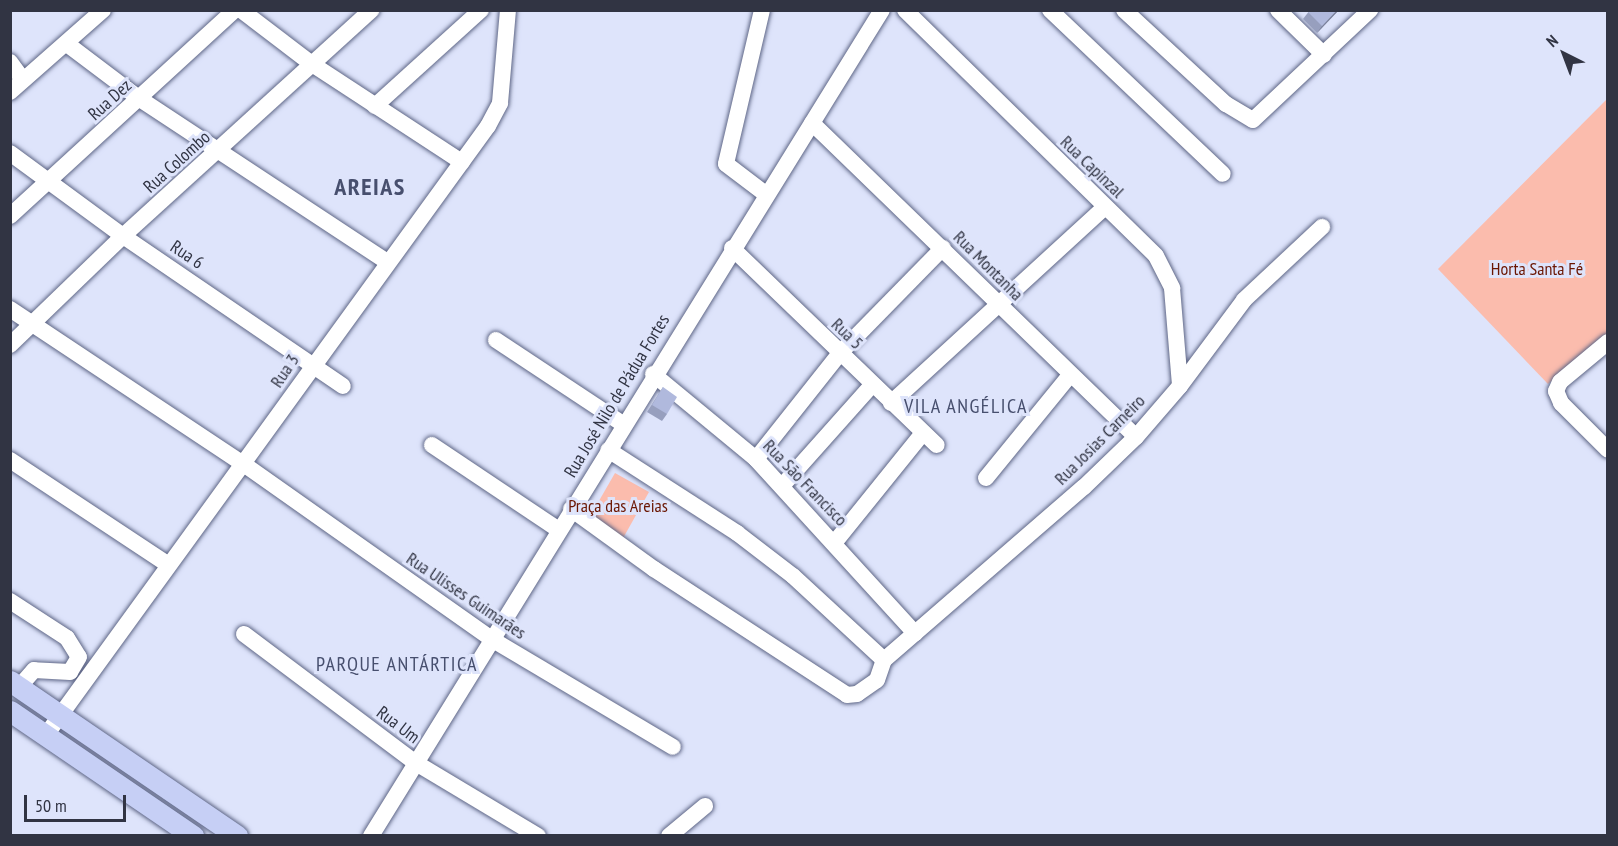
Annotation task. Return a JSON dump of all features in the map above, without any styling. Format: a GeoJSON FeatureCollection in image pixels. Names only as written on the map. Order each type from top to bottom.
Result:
{"type":"FeatureCollection","features":[{"type":"Feature","properties":{"kind":"main road"},"geometry":{"type":"LineString","coordinates":[[15,684],[237,836]]}},
{"type":"Feature","properties":{"kind":"main road"},"geometry":{"type":"LineString","coordinates":[[10,711],[193,836]]}},
{"type":"Feature","properties":{"kind":"street"},"geometry":{"type":"LineString","coordinates":[[10,92],[103,10]]}},
{"type":"Feature","properties":{"kind":"street","name":"Rua Dez"},"geometry":{"type":"LineString","coordinates":[[10,216],[51,182],[235,10]]}},
{"type":"Feature","properties":{"kind":"street"},"geometry":{"type":"LineString","coordinates":[[241,10],[312,64],[462,162]]}},
{"type":"Feature","properties":{"kind":"street","name":"Rua Colombo"},"geometry":{"type":"LineString","coordinates":[[10,345],[123,236],[219,151],[371,10]]}},
{"type":"Feature","properties":{"kind":"street","name":"Rua 3"},"geometry":{"type":"LineString","coordinates":[[46,735],[167,564],[245,465],[312,365],[462,162],[500,103],[508,10]]}},
{"type":"Feature","properties":{"kind":"street"},"geometry":{"type":"LineString","coordinates":[[762,10],[726,164],[767,195]]}},
{"type":"Feature","properties":{"kind":"street","name":"Rua José Nilo de Pádua Fortes"},"geometry":{"type":"LineString","coordinates":[[371,836],[493,640],[653,374],[882,10]]}},
{"type":"Feature","properties":{"kind":"street","name":"Rua Capinzal"},"geometry":{"type":"LineString","coordinates":[[905,10],[1156,256],[1168,276],[1180,386]]}},
{"type":"Feature","properties":{"kind":"street"},"geometry":{"type":"LineString","coordinates":[[1050,10],[1223,174]]}},
{"type":"Feature","properties":{"kind":"street"},"geometry":{"type":"LineString","coordinates":[[1124,10],[1242,116],[1255,120],[1370,10]]}},
{"type":"Feature","properties":{"kind":"street"},"geometry":{"type":"LineString","coordinates":[[1278,10],[1324,55]]}},
{"type":"Feature","properties":{"kind":"street"},"geometry":{"type":"LineString","coordinates":[[375,106],[474,13]]}},
{"type":"Feature","properties":{"kind":"street"},"geometry":{"type":"LineString","coordinates":[[67,44],[140,99],[387,262]]}},
{"type":"Feature","properties":{"kind":"street"},"geometry":{"type":"LineString","coordinates":[[10,62],[23,80]]}},
{"type":"Feature","properties":{"kind":"street","name":"Rua Montanha"},"geometry":{"type":"LineString","coordinates":[[812,123],[1136,437]]}},
{"type":"Feature","properties":{"kind":"street","name":"Rua 6"},"geometry":{"type":"LineString","coordinates":[[10,153],[123,236],[343,386]]}},
{"type":"Feature","properties":{"kind":"street"},"geometry":{"type":"LineString","coordinates":[[891,403],[1001,306],[1105,207]]}},
{"type":"Feature","properties":{"kind":"street","name":"Rua Josias Carneiro"},"geometry":{"type":"LineString","coordinates":[[571,509],[654,569],[847,695],[857,694],[877,680],[884,660],[1136,437],[1180,386],[1244,300],[1322,226]]}},
{"type":"Feature","properties":{"kind":"street","name":"Rua 5"},"geometry":{"type":"LineString","coordinates":[[732,248],[937,446]]}},
{"type":"Feature","properties":{"kind":"street"},"geometry":{"type":"LineString","coordinates":[[756,459],[840,353],[943,248]]}},
{"type":"Feature","properties":{"kind":"street","name":"Rua Ulisses Guimarães"},"geometry":{"type":"LineString","coordinates":[[10,309],[245,465],[493,640],[673,747]]}},
{"type":"Feature","properties":{"kind":"street"},"geometry":{"type":"LineString","coordinates":[[496,340],[623,424]]}},
{"type":"Feature","properties":{"kind":"street"},"geometry":{"type":"LineString","coordinates":[[1608,342],[1560,382],[1556,391],[1561,403],[1608,450]]}},
{"type":"Feature","properties":{"kind":"street","name":"Rua São Francisco"},"geometry":{"type":"LineString","coordinates":[[653,374],[756,459],[835,542],[915,633]]}},
{"type":"Feature","properties":{"kind":"street"},"geometry":{"type":"LineString","coordinates":[[986,478],[1070,375]]}},
{"type":"Feature","properties":{"kind":"street"},"geometry":{"type":"LineString","coordinates":[[782,486],[872,385]]}},
{"type":"Feature","properties":{"kind":"street"},"geometry":{"type":"LineString","coordinates":[[835,542],[923,433]]}},
{"type":"Feature","properties":{"kind":"street"},"geometry":{"type":"LineString","coordinates":[[432,445],[559,530]]}},
{"type":"Feature","properties":{"kind":"street"},"geometry":{"type":"LineString","coordinates":[[608,450],[773,559],[884,660]]}},
{"type":"Feature","properties":{"kind":"street"},"geometry":{"type":"LineString","coordinates":[[10,460],[167,564]]}},
{"type":"Feature","properties":{"kind":"street"},"geometry":{"type":"LineString","coordinates":[[10,601],[67,638],[79,657],[70,672],[34,669],[15,684]]}},
{"type":"Feature","properties":{"kind":"street","name":"Rua Um"},"geometry":{"type":"LineString","coordinates":[[244,634],[416,763],[538,836]]}},
{"type":"Feature","properties":{"kind":"street"},"geometry":{"type":"LineString","coordinates":[[669,836],[705,806]]}},
{"type":"Feature","properties":{"kind":"green space","name":"Horta Santa Fé"},"geometry":{"type":"Polygon","coordinates":[[[1607,99],[1607,334],[1548,384],[1438,269],[1607,99]]]}},
{"type":"Feature","properties":{"kind":"green space","name":"Praça das Areias"},"geometry":{"type":"Polygon","coordinates":[[[615,473],[649,492],[622,540],[588,520],[615,473]]]}},
{"type":"Feature","properties":{"kind":"building"},"geometry":{"type":"Polygon","coordinates":[[[1310,10],[1337,10],[1322,26],[1308,12],[1310,10]]]}},
{"type":"Feature","properties":{"kind":"building"},"geometry":{"type":"Polygon","coordinates":[[[663,387],[677,397],[667,414],[652,405],[663,387]]]}},
{"type":"Feature","properties":{"kind":"district","name":"AREIAS"},"geometry":{"type":"Point","coordinates":[370,187]}},
{"type":"Feature","properties":{"kind":"district","name":"VILA ANGÉLICA"},"geometry":{"type":"Point","coordinates":[966,406]}},
{"type":"Feature","properties":{"kind":"district","name":"PARQUE ANTÁRTICA"},"geometry":{"type":"Point","coordinates":[397,664]}}]}
